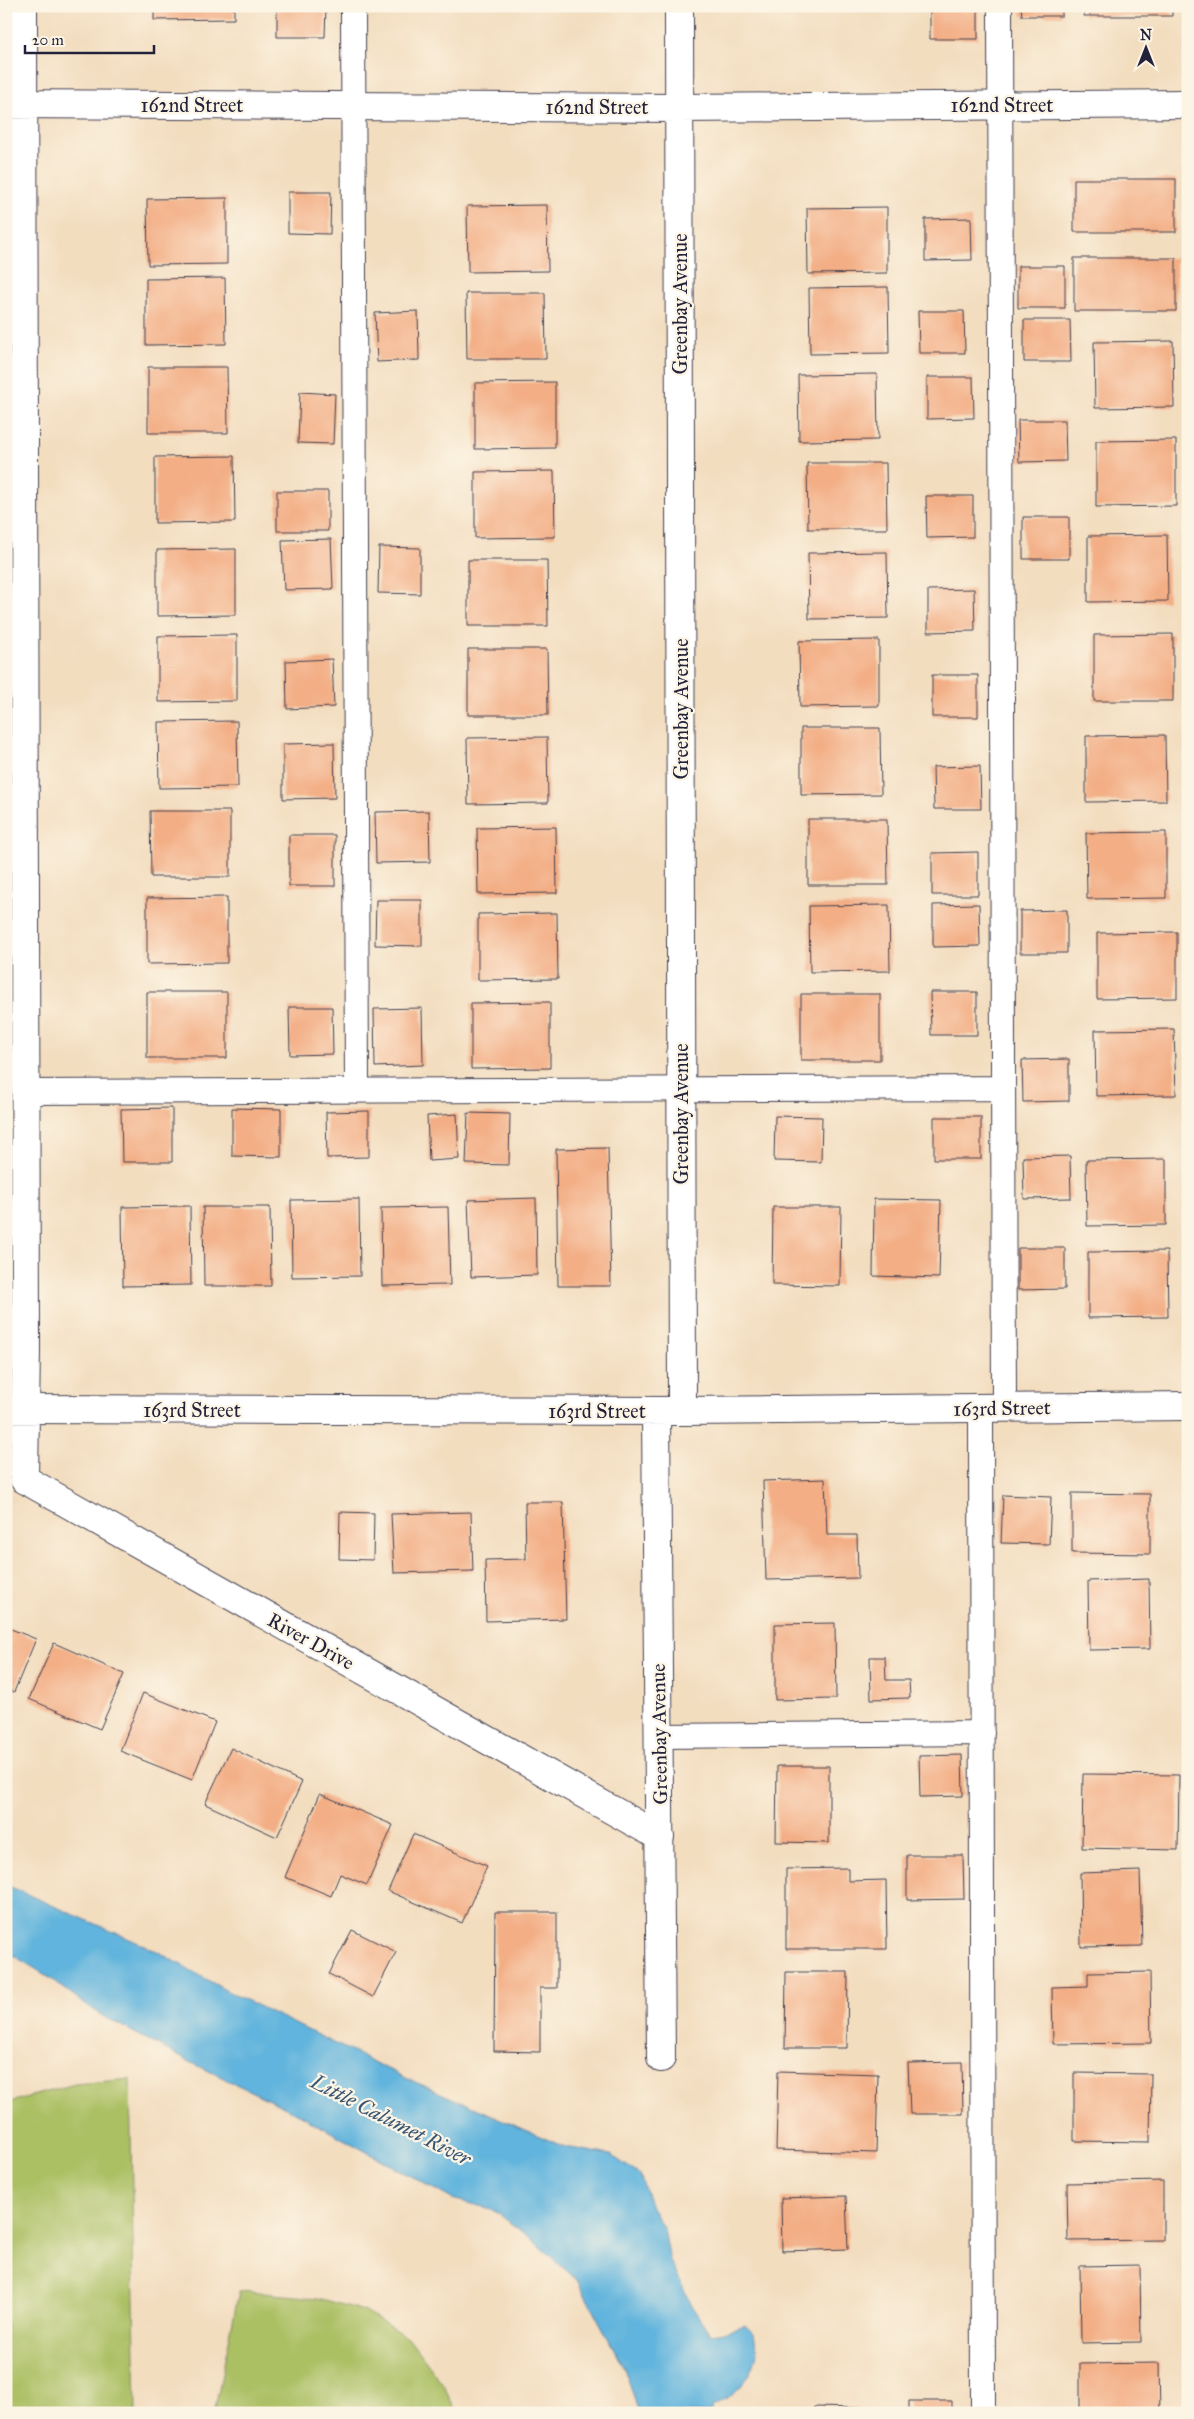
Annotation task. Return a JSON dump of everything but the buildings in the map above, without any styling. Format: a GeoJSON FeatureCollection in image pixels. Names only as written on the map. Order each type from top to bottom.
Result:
{"type":"FeatureCollection","features":[{"type":"Feature","properties":{"kind":"street"},"geometry":{"type":"LineString","coordinates":[[16,1409],[25,1092],[15,104],[23,6]]}},
{"type":"Feature","properties":{"kind":"street","name":"Greenbay Avenue"},"geometry":{"type":"LineString","coordinates":[[661,2058],[658,1736],[681,1089],[679,6]]}},
{"type":"Feature","properties":{"kind":"street","name":"162nd Street"},"geometry":{"type":"LineString","coordinates":[[15,104],[680,108],[1188,104]]}},
{"type":"Feature","properties":{"kind":"street","name":"163rd Street"},"geometry":{"type":"LineString","coordinates":[[16,1409],[669,1411],[1188,1406]]}},
{"type":"Feature","properties":{"kind":"street","name":"River Drive"},"geometry":{"type":"LineString","coordinates":[[16,1409],[24,1479],[660,1837]]}},
{"type":"Feature","properties":{"kind":"lane"},"geometry":{"type":"LineString","coordinates":[[353,6],[357,1090]]}},
{"type":"Feature","properties":{"kind":"lane"},"geometry":{"type":"LineString","coordinates":[[983,2413],[982,1733],[1003,1088],[1000,6]]}},
{"type":"Feature","properties":{"kind":"lane"},"geometry":{"type":"LineString","coordinates":[[25,1092],[1003,1088]]}},
{"type":"Feature","properties":{"kind":"lane"},"geometry":{"type":"LineString","coordinates":[[658,1736],[982,1733]]}},
{"type":"Feature","properties":{"kind":"green space"},"geometry":{"type":"Polygon","coordinates":[[[130,2079],[136,2413],[6,2413],[6,2103],[75,2084],[130,2079]]]}},
{"type":"Feature","properties":{"kind":"green space"},"geometry":{"type":"Polygon","coordinates":[[[239,2291],[318,2298],[361,2310],[407,2337],[443,2384],[456,2413],[214,2413],[239,2291]]]}},
{"type":"Feature","properties":{"kind":"water","name":"Little Calumet River"},"geometry":{"type":"Polygon","coordinates":[[[6,1885],[157,1951],[227,1991],[406,2078],[565,2147],[611,2155],[640,2175],[650,2205],[664,2229],[670,2261],[693,2308],[710,2334],[724,2332],[745,2325],[754,2334],[757,2355],[750,2374],[740,2387],[712,2407],[710,2413],[639,2413],[624,2368],[577,2280],[528,2236],[491,2209],[452,2199],[300,2115],[182,2058],[101,2015],[44,1974],[6,1951],[6,1885]]]}}]}
